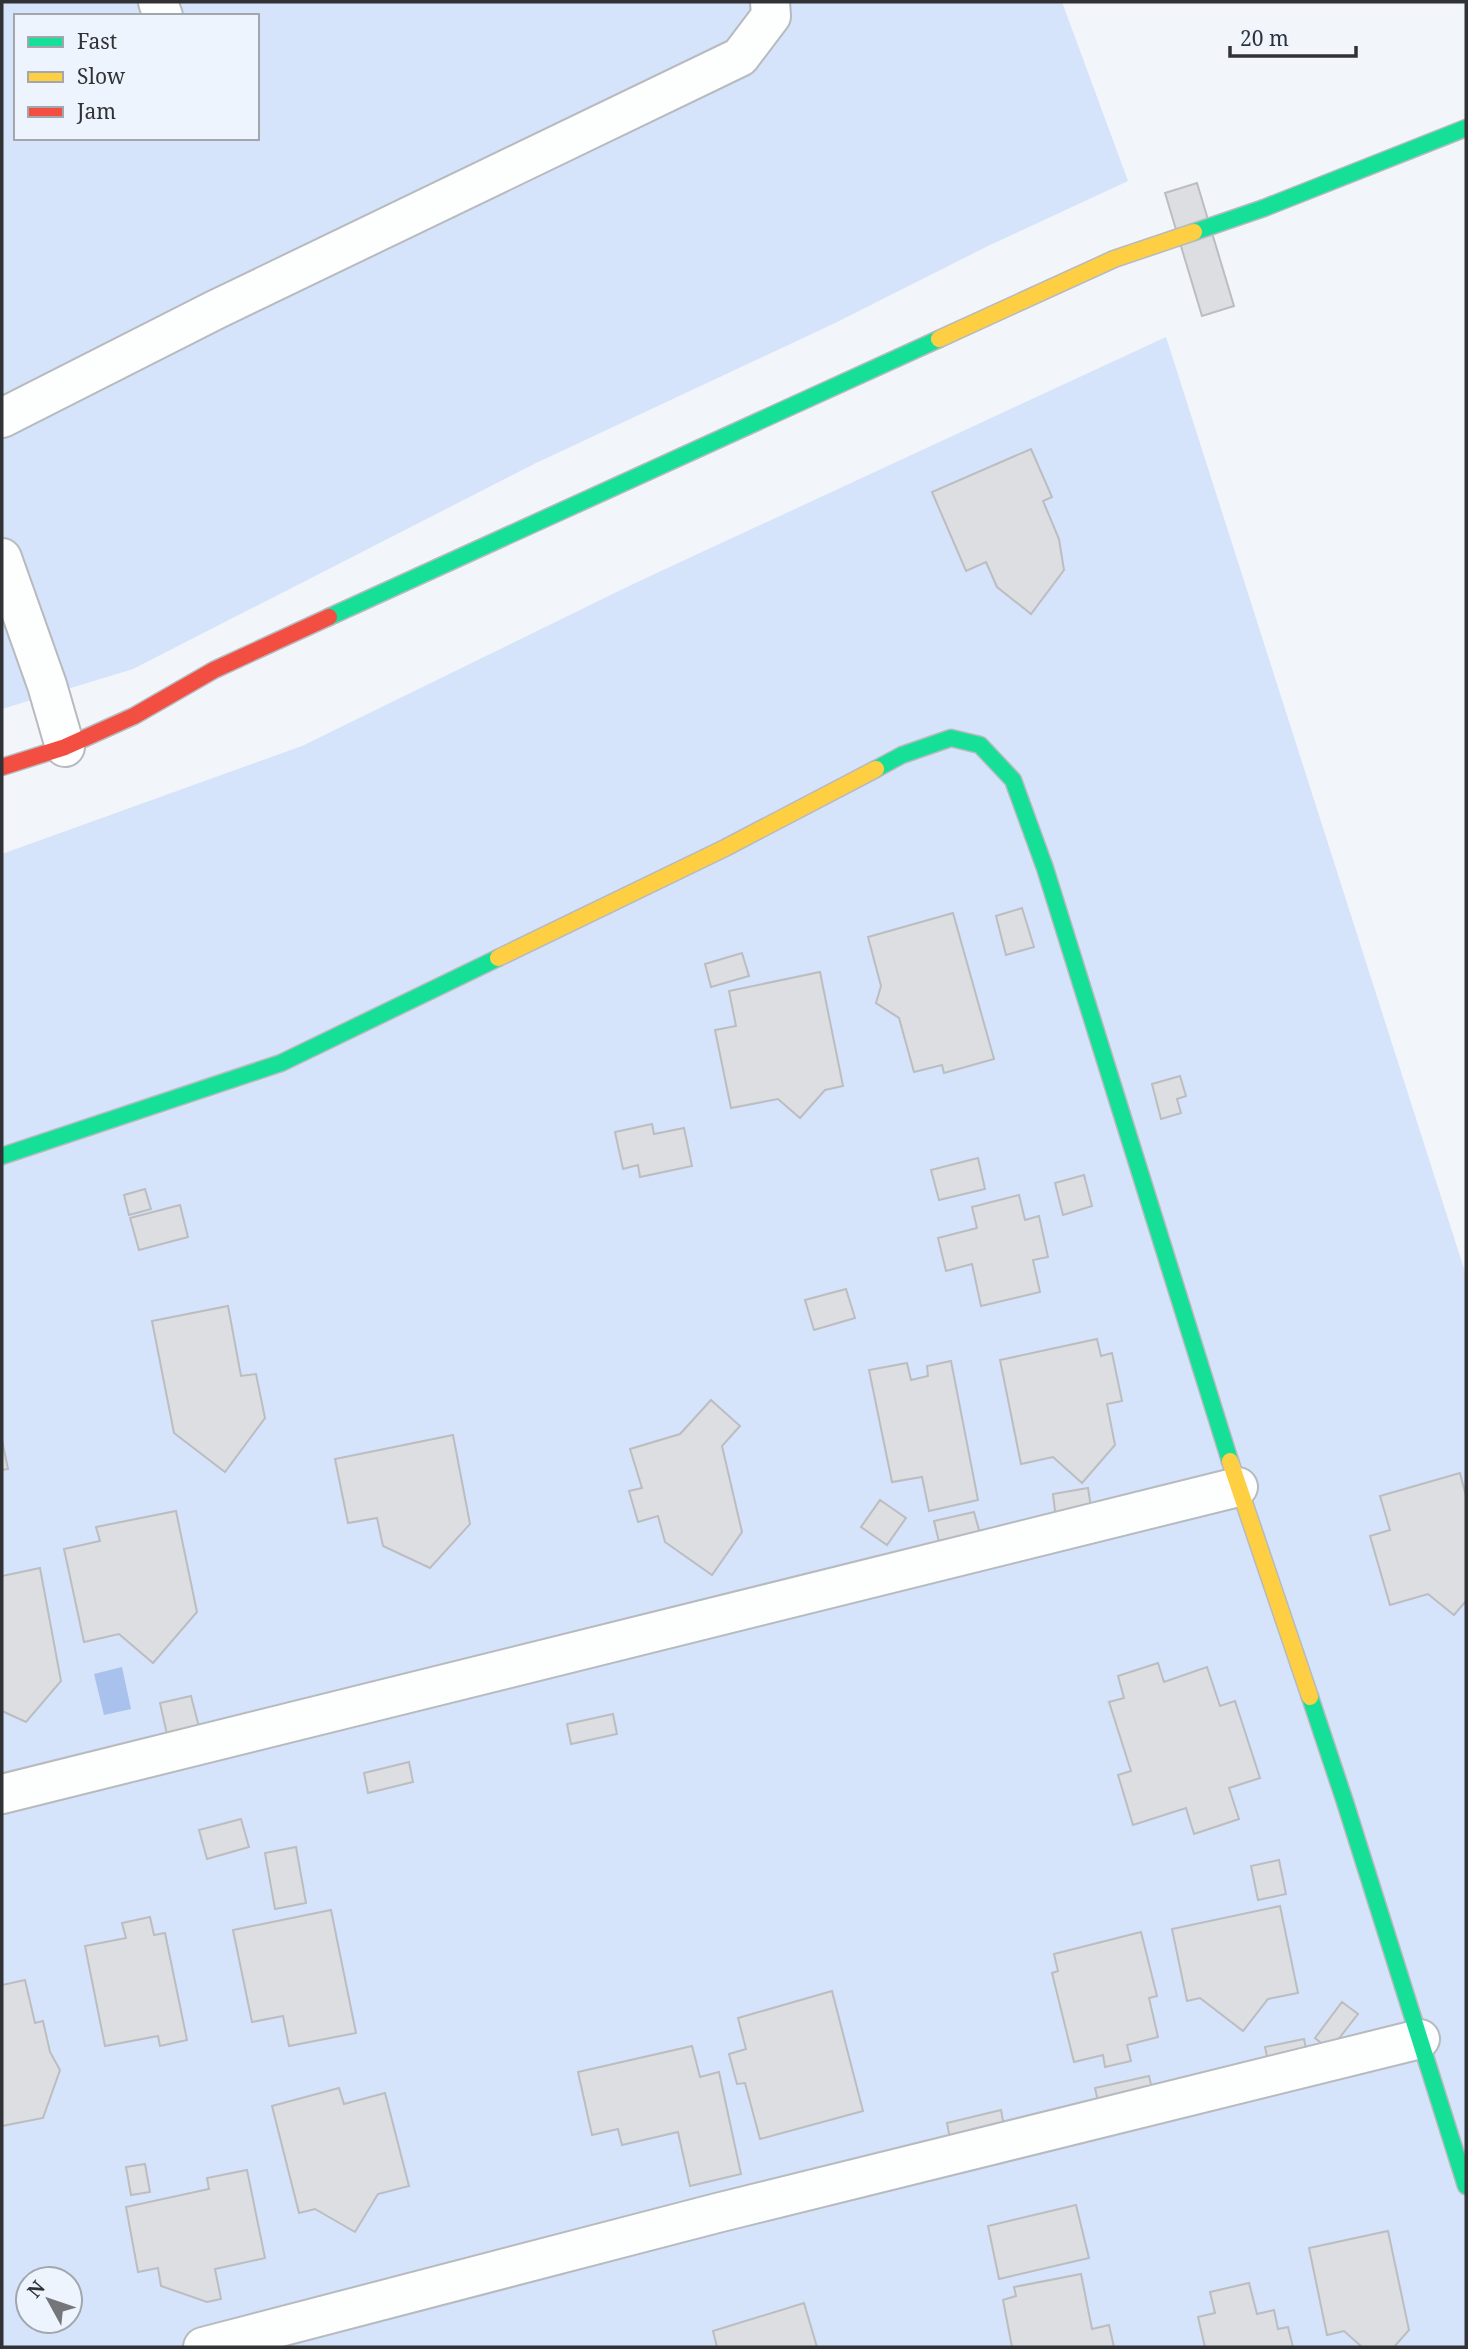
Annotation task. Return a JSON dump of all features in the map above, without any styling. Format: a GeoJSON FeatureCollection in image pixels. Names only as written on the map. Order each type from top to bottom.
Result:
{"type":"FeatureCollection","features":[{"type":"Feature","properties":{"kind":"street"},"geometry":{"type":"LineString","coordinates":[[2,418],[215,310],[740,57],[771,16],[770,2]]}},
{"type":"Feature","properties":{"kind":"street"},"geometry":{"type":"LineString","coordinates":[[2,767],[65,747],[134,716],[214,670],[1114,259],[1264,208],[1466,128]]}},
{"type":"Feature","properties":{"kind":"street"},"geometry":{"type":"LineString","coordinates":[[2,558],[47,685],[65,747]]}},
{"type":"Feature","properties":{"kind":"street"},"geometry":{"type":"LineString","coordinates":[[2,1156],[281,1063],[725,848],[902,755],[951,738],[980,745],[1013,780],[1045,868],[1209,1398],[1345,1802],[1466,2186]]}},
{"type":"Feature","properties":{"kind":"street"},"geometry":{"type":"LineString","coordinates":[[2,1794],[1238,1487]]}},
{"type":"Feature","properties":{"kind":"street"},"geometry":{"type":"LineString","coordinates":[[203,2347],[717,2213],[1420,2039]]}},
{"type":"Feature","properties":{"kind":"shaded area"},"geometry":{"type":"Polygon","coordinates":[[[2,2],[1062,2],[1128,181],[988,246],[833,324],[534,464],[133,669],[2,709],[2,2]]]}},
{"type":"Feature","properties":{"kind":"shaded area"},"geometry":{"type":"Polygon","coordinates":[[[1166,337],[1466,1275],[1466,2347],[2,2347],[2,854],[302,746],[631,585],[1166,337]]]}},
{"type":"Feature","properties":{"kind":"water"},"geometry":{"type":"Polygon","coordinates":[[[122,1667],[131,1709],[104,1715],[94,1674],[122,1667]]]}},
{"type":"Feature","properties":{"kind":"building"},"geometry":{"type":"Polygon","coordinates":[[[1197,183],[1234,306],[1202,316],[1165,193],[1197,183]]]}},
{"type":"Feature","properties":{"kind":"building"},"geometry":{"type":"Polygon","coordinates":[[[1031,449],[1052,497],[1043,501],[1059,539],[1064,570],[1031,614],[997,587],[986,562],[966,571],[932,492],[1031,449]]]}},
{"type":"Feature","properties":{"kind":"building"},"geometry":{"type":"Polygon","coordinates":[[[1022,908],[1034,947],[1006,955],[996,916],[1022,908]]]}},
{"type":"Feature","properties":{"kind":"building"},"geometry":{"type":"Polygon","coordinates":[[[953,913],[994,1059],[944,1073],[942,1065],[914,1072],[899,1018],[876,1003],[881,986],[868,937],[953,913]]]}},
{"type":"Feature","properties":{"kind":"building"},"geometry":{"type":"Polygon","coordinates":[[[742,953],[749,976],[711,987],[705,964],[742,953]]]}},
{"type":"Feature","properties":{"kind":"building"},"geometry":{"type":"Polygon","coordinates":[[[820,972],[843,1086],[825,1090],[800,1118],[778,1099],[731,1108],[715,1030],[736,1026],[729,991],[820,972]]]}},
{"type":"Feature","properties":{"kind":"building"},"geometry":{"type":"Polygon","coordinates":[[[1180,1076],[1186,1096],[1177,1099],[1181,1113],[1161,1119],[1152,1084],[1180,1076]]]}},
{"type":"Feature","properties":{"kind":"building"},"geometry":{"type":"Polygon","coordinates":[[[652,1124],[654,1134],[684,1128],[692,1166],[640,1177],[638,1165],[623,1169],[615,1132],[652,1124]]]}},
{"type":"Feature","properties":{"kind":"building"},"geometry":{"type":"Polygon","coordinates":[[[978,1158],[985,1189],[939,1200],[931,1170],[978,1158]]]}},
{"type":"Feature","properties":{"kind":"building"},"geometry":{"type":"Polygon","coordinates":[[[1084,1175],[1092,1206],[1063,1215],[1055,1183],[1084,1175]]]}},
{"type":"Feature","properties":{"kind":"building"},"geometry":{"type":"Polygon","coordinates":[[[145,1189],[151,1209],[129,1215],[124,1195],[145,1189]]]}},
{"type":"Feature","properties":{"kind":"building"},"geometry":{"type":"Polygon","coordinates":[[[1019,1195],[1025,1220],[1039,1216],[1048,1257],[1033,1260],[1040,1292],[981,1306],[972,1264],[946,1271],[938,1238],[977,1228],[972,1207],[1019,1195]]]}},
{"type":"Feature","properties":{"kind":"building"},"geometry":{"type":"Polygon","coordinates":[[[180,1205],[188,1237],[139,1250],[130,1218],[180,1205]]]}},
{"type":"Feature","properties":{"kind":"building"},"geometry":{"type":"Polygon","coordinates":[[[846,1289],[855,1318],[814,1330],[805,1300],[846,1289]]]}},
{"type":"Feature","properties":{"kind":"building"},"geometry":{"type":"Polygon","coordinates":[[[228,1306],[241,1376],[256,1374],[265,1418],[225,1472],[174,1433],[152,1321],[228,1306]]]}},
{"type":"Feature","properties":{"kind":"building"},"geometry":{"type":"Polygon","coordinates":[[[1097,1339],[1101,1356],[1112,1353],[1122,1401],[1107,1404],[1115,1445],[1082,1483],[1053,1457],[1021,1464],[1000,1360],[1097,1339]]]}},
{"type":"Feature","properties":{"kind":"building"},"geometry":{"type":"Polygon","coordinates":[[[951,1361],[978,1500],[929,1511],[922,1477],[892,1482],[869,1370],[907,1363],[911,1380],[928,1376],[927,1366],[951,1361]]]}},
{"type":"Feature","properties":{"kind":"building"},"geometry":{"type":"Polygon","coordinates":[[[711,1400],[740,1426],[722,1446],[742,1532],[712,1575],[665,1542],[658,1516],[638,1522],[629,1491],[642,1488],[630,1449],[680,1434],[711,1400]]]}},
{"type":"Feature","properties":{"kind":"building"},"geometry":{"type":"Polygon","coordinates":[[[453,1435],[470,1524],[430,1568],[383,1546],[377,1518],[348,1523],[335,1459],[453,1435]]]}},
{"type":"Feature","properties":{"kind":"building"},"geometry":{"type":"Polygon","coordinates":[[[2,1440],[8,1469],[2,1470],[2,1440]]]}},
{"type":"Feature","properties":{"kind":"building"},"geometry":{"type":"Polygon","coordinates":[[[1460,1473],[1466,1496],[1466,1601],[1454,1615],[1428,1594],[1390,1605],[1370,1536],[1390,1530],[1380,1496],[1460,1473]]]}},
{"type":"Feature","properties":{"kind":"building"},"geometry":{"type":"Polygon","coordinates":[[[1088,1488],[1092,1513],[1056,1519],[1053,1494],[1088,1488]]]}},
{"type":"Feature","properties":{"kind":"building"},"geometry":{"type":"Polygon","coordinates":[[[880,1500],[906,1518],[887,1545],[861,1527],[880,1500]]]}},
{"type":"Feature","properties":{"kind":"building"},"geometry":{"type":"Polygon","coordinates":[[[176,1511],[197,1612],[153,1663],[119,1634],[84,1642],[64,1549],[100,1541],[96,1527],[176,1511]]]}},
{"type":"Feature","properties":{"kind":"building"},"geometry":{"type":"Polygon","coordinates":[[[974,1512],[981,1537],[940,1546],[934,1521],[974,1512]]]}},
{"type":"Feature","properties":{"kind":"building"},"geometry":{"type":"Polygon","coordinates":[[[40,1568],[61,1681],[26,1722],[2,1711],[2,1576],[40,1568]]]}},
{"type":"Feature","properties":{"kind":"building"},"geometry":{"type":"Polygon","coordinates":[[[1158,1663],[1164,1682],[1207,1667],[1220,1706],[1235,1701],[1260,1778],[1229,1788],[1239,1819],[1194,1834],[1186,1808],[1133,1825],[1118,1775],[1131,1771],[1109,1702],[1124,1698],[1118,1676],[1158,1663]]]}},
{"type":"Feature","properties":{"kind":"building"},"geometry":{"type":"Polygon","coordinates":[[[191,1696],[200,1731],[168,1739],[160,1703],[191,1696]]]}},
{"type":"Feature","properties":{"kind":"building"},"geometry":{"type":"Polygon","coordinates":[[[613,1714],[617,1734],[571,1744],[567,1724],[613,1714]]]}},
{"type":"Feature","properties":{"kind":"building"},"geometry":{"type":"Polygon","coordinates":[[[409,1762],[413,1782],[368,1793],[364,1773],[409,1762]]]}},
{"type":"Feature","properties":{"kind":"building"},"geometry":{"type":"Polygon","coordinates":[[[241,1819],[249,1847],[207,1859],[199,1830],[241,1819]]]}},
{"type":"Feature","properties":{"kind":"building"},"geometry":{"type":"Polygon","coordinates":[[[296,1847],[306,1903],[275,1909],[265,1853],[296,1847]]]}},
{"type":"Feature","properties":{"kind":"building"},"geometry":{"type":"Polygon","coordinates":[[[1279,1860],[1286,1894],[1258,1900],[1251,1866],[1279,1860]]]}},
{"type":"Feature","properties":{"kind":"building"},"geometry":{"type":"Polygon","coordinates":[[[1280,1906],[1298,1993],[1268,1999],[1243,2031],[1200,1998],[1187,2001],[1172,1929],[1280,1906]]]}},
{"type":"Feature","properties":{"kind":"building"},"geometry":{"type":"Polygon","coordinates":[[[331,1910],[356,2033],[289,2046],[283,2016],[252,2022],[233,1930],[331,1910]]]}},
{"type":"Feature","properties":{"kind":"building"},"geometry":{"type":"Polygon","coordinates":[[[150,1917],[154,1935],[165,1933],[187,2040],[160,2046],[158,2036],[105,2046],[85,1946],[126,1938],[122,1923],[150,1917]]]}},
{"type":"Feature","properties":{"kind":"building"},"geometry":{"type":"Polygon","coordinates":[[[1141,1932],[1157,1996],[1149,1998],[1158,2037],[1127,2045],[1131,2061],[1105,2067],[1103,2055],[1074,2062],[1052,1973],[1058,1971],[1054,1954],[1141,1932]]]}},
{"type":"Feature","properties":{"kind":"building"},"geometry":{"type":"Polygon","coordinates":[[[25,1980],[35,2023],[43,2021],[50,2052],[60,2070],[43,2118],[2,2126],[2,1985],[25,1980]]]}},
{"type":"Feature","properties":{"kind":"building"},"geometry":{"type":"Polygon","coordinates":[[[832,1991],[863,2111],[760,2139],[745,2083],[737,2084],[729,2054],[746,2049],[738,2018],[832,1991]]]}},
{"type":"Feature","properties":{"kind":"building"},"geometry":{"type":"Polygon","coordinates":[[[1342,2002],[1358,2014],[1330,2050],[1315,2038],[1342,2002]]]}},
{"type":"Feature","properties":{"kind":"building"},"geometry":{"type":"Polygon","coordinates":[[[1304,2039],[1308,2058],[1269,2066],[1265,2047],[1304,2039]]]}},
{"type":"Feature","properties":{"kind":"building"},"geometry":{"type":"Polygon","coordinates":[[[692,2046],[700,2077],[719,2072],[741,2174],[690,2186],[678,2132],[622,2145],[618,2129],[592,2135],[578,2072],[692,2046]]]}},
{"type":"Feature","properties":{"kind":"building"},"geometry":{"type":"Polygon","coordinates":[[[1149,2076],[1154,2097],[1100,2110],[1095,2088],[1149,2076]]]}},
{"type":"Feature","properties":{"kind":"building"},"geometry":{"type":"Polygon","coordinates":[[[339,2088],[344,2104],[385,2093],[409,2186],[378,2194],[355,2232],[315,2209],[299,2213],[272,2106],[339,2088]]]}},
{"type":"Feature","properties":{"kind":"building"},"geometry":{"type":"Polygon","coordinates":[[[1001,2110],[1005,2132],[951,2144],[947,2123],[1001,2110]]]}},
{"type":"Feature","properties":{"kind":"building"},"geometry":{"type":"Polygon","coordinates":[[[145,2164],[150,2192],[131,2195],[126,2167],[145,2164]]]}},
{"type":"Feature","properties":{"kind":"building"},"geometry":{"type":"Polygon","coordinates":[[[247,2170],[265,2258],[215,2269],[221,2299],[207,2302],[161,2286],[158,2268],[138,2272],[126,2207],[209,2189],[207,2178],[247,2170]]]}},
{"type":"Feature","properties":{"kind":"building"},"geometry":{"type":"Polygon","coordinates":[[[1076,2205],[1089,2258],[999,2279],[988,2226],[1076,2205]]]}},
{"type":"Feature","properties":{"kind":"building"},"geometry":{"type":"Polygon","coordinates":[[[1388,2231],[1409,2330],[1394,2347],[1362,2347],[1344,2331],[1327,2335],[1309,2248],[1388,2231]]]}},
{"type":"Feature","properties":{"kind":"building"},"geometry":{"type":"Polygon","coordinates":[[[1081,2274],[1092,2329],[1109,2325],[1114,2347],[1012,2347],[1003,2300],[1016,2296],[1014,2287],[1081,2274]]]}},
{"type":"Feature","properties":{"kind":"building"},"geometry":{"type":"Polygon","coordinates":[[[1249,2283],[1257,2314],[1274,2310],[1278,2329],[1288,2327],[1293,2347],[1205,2347],[1198,2317],[1215,2313],[1210,2292],[1249,2283]]]}},
{"type":"Feature","properties":{"kind":"building"},"geometry":{"type":"Polygon","coordinates":[[[804,2303],[817,2347],[717,2347],[713,2331],[804,2303]]]}},
{"type":"Feature","properties":{"kind":"traffic: fast"},"geometry":{"type":"LineString","coordinates":[[1194,232],[1264,208],[1466,128]]}},
{"type":"Feature","properties":{"kind":"traffic: fast"},"geometry":{"type":"LineString","coordinates":[[329,617],[939,339]]}},
{"type":"Feature","properties":{"kind":"traffic: fast"},"geometry":{"type":"LineString","coordinates":[[876,769],[902,755],[951,738],[980,745],[1013,780],[1045,868],[1230,1461]]}},
{"type":"Feature","properties":{"kind":"traffic: fast"},"geometry":{"type":"LineString","coordinates":[[2,1156],[281,1063],[498,958]]}},
{"type":"Feature","properties":{"kind":"traffic: fast"},"geometry":{"type":"LineString","coordinates":[[1310,1697],[1466,2186]]}},
{"type":"Feature","properties":{"kind":"traffic: slow"},"geometry":{"type":"LineString","coordinates":[[939,339],[1114,259],[1194,232]]}},
{"type":"Feature","properties":{"kind":"traffic: slow"},"geometry":{"type":"LineString","coordinates":[[498,958],[725,848],[876,769]]}},
{"type":"Feature","properties":{"kind":"traffic: slow"},"geometry":{"type":"LineString","coordinates":[[1230,1461],[1310,1697]]}},
{"type":"Feature","properties":{"kind":"traffic: jam"},"geometry":{"type":"LineString","coordinates":[[2,767],[65,747],[134,716],[214,670],[329,617]]}}]}
